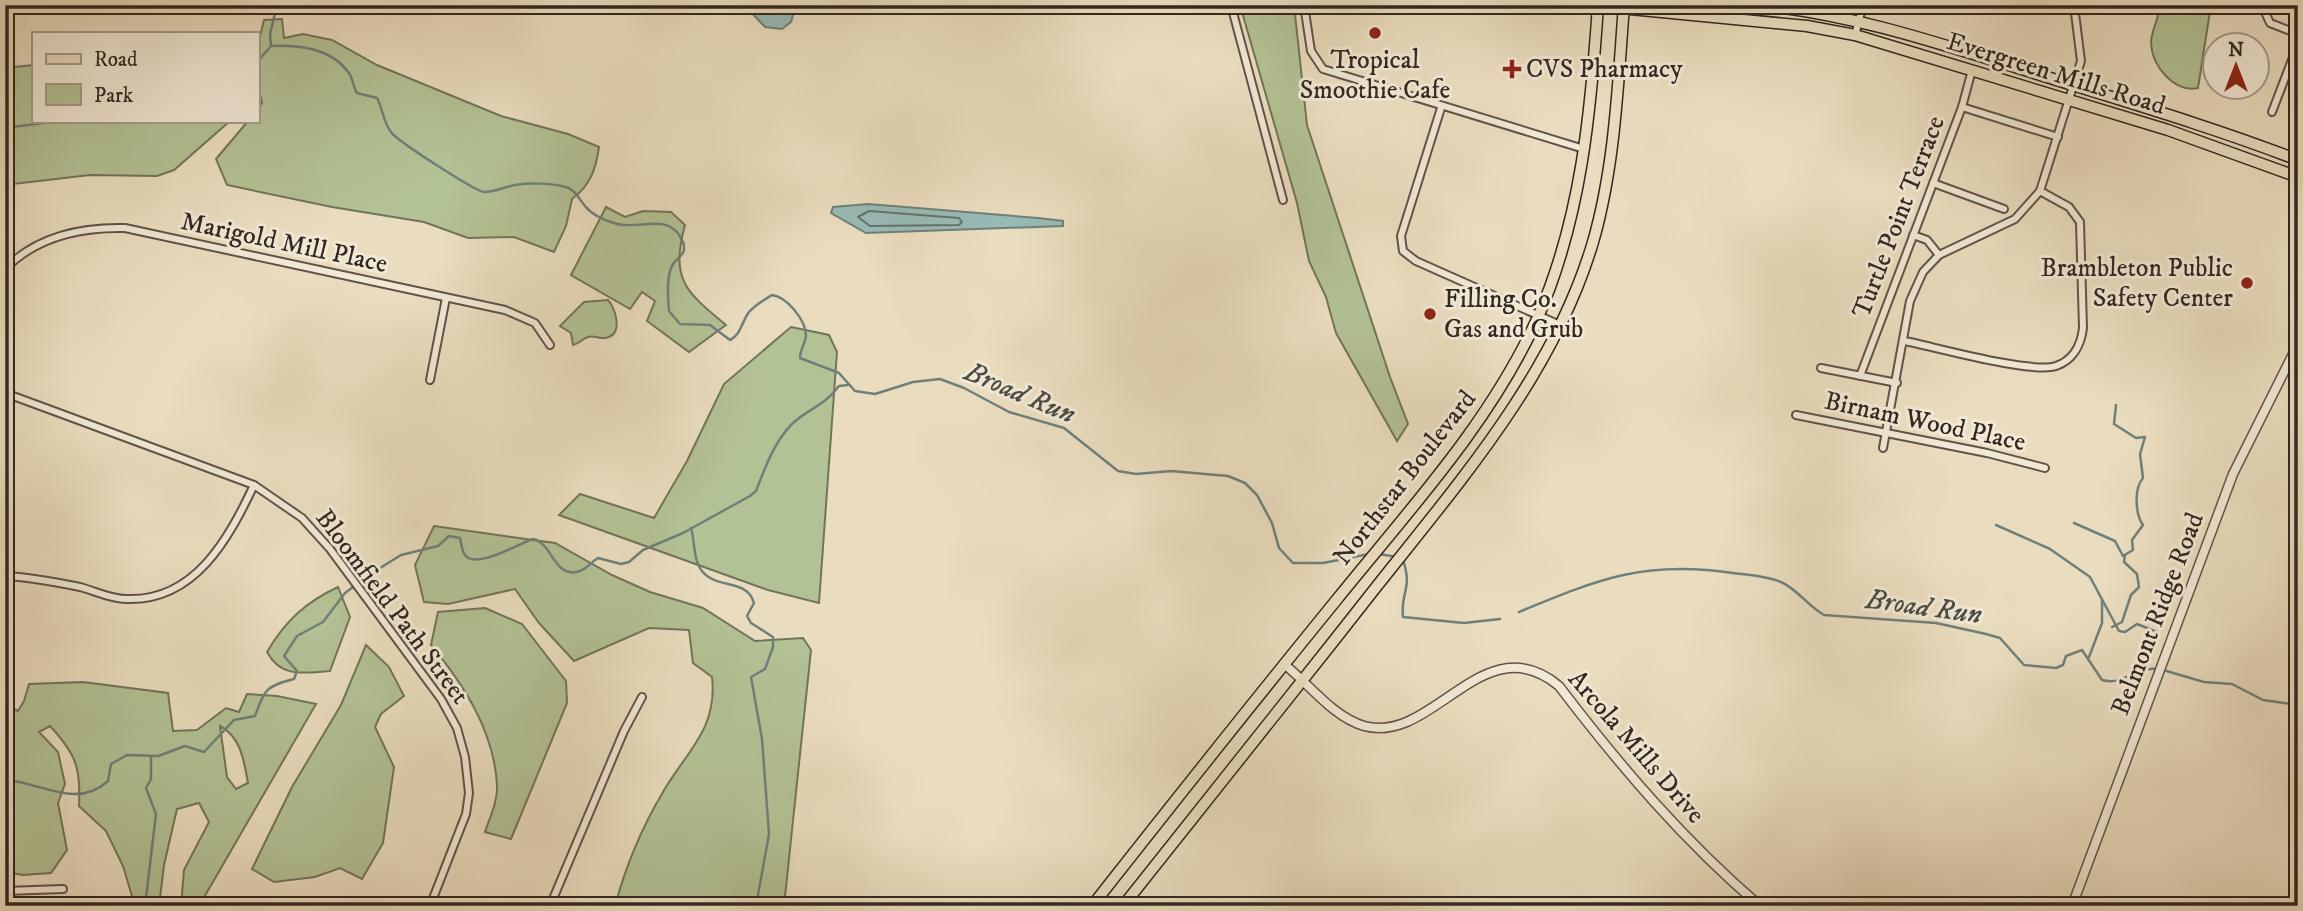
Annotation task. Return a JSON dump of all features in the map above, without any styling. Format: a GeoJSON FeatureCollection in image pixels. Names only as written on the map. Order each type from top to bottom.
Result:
{"type":"FeatureCollection","features":[{"type":"Feature","properties":{"kind":"main road","name":"Evergreen Mills Road"},"geometry":{"type":"LineString","coordinates":[[1589,5],[1807,26],[1855,35],[2227,150],[2298,177]]}},
{"type":"Feature","properties":{"kind":"main road","name":"Evergreen Mills Road"},"geometry":{"type":"LineString","coordinates":[[1759,5],[1859,20],[2211,127],[2298,160]]}},
{"type":"Feature","properties":{"kind":"main road","name":"Northstar Boulevard"},"geometry":{"type":"LineString","coordinates":[[1092,906],[1397,525],[1496,396],[1538,316],[1566,236],[1584,149],[1598,6]]}},
{"type":"Feature","properties":{"kind":"main road","name":"Northstar Boulevard"},"geometry":{"type":"LineString","coordinates":[[1123,906],[1506,420],[1560,325],[1587,260],[1601,209],[1611,147],[1624,7]]}},
{"type":"Feature","properties":{"kind":"street"},"geometry":{"type":"LineString","coordinates":[[1231,5],[1283,200]]}},
{"type":"Feature","properties":{"kind":"street"},"geometry":{"type":"LineString","coordinates":[[1304,5],[1311,51],[1323,69],[1441,108],[1584,149]]}},
{"type":"Feature","properties":{"kind":"street"},"geometry":{"type":"LineString","coordinates":[[1855,35],[1863,5]]}},
{"type":"Feature","properties":{"kind":"street"},"geometry":{"type":"LineString","coordinates":[[1883,448],[1905,341],[1912,291],[1923,272],[1939,255],[2006,225],[2024,210],[2040,191],[2081,61],[2074,5]]}},
{"type":"Feature","properties":{"kind":"street"},"geometry":{"type":"LineString","coordinates":[[2267,5],[2265,12],[2270,23],[2298,34]]}},
{"type":"Feature","properties":{"kind":"street"},"geometry":{"type":"LineString","coordinates":[[2272,112],[2298,44]]}},
{"type":"Feature","properties":{"kind":"street","name":"Turtle Point Terrace"},"geometry":{"type":"LineString","coordinates":[[1860,376],[1962,107],[1972,70]]}},
{"type":"Feature","properties":{"kind":"street"},"geometry":{"type":"LineString","coordinates":[[1962,107],[2058,137]]}},
{"type":"Feature","properties":{"kind":"street"},"geometry":{"type":"LineString","coordinates":[[1441,108],[1401,236],[1403,251],[1416,261],[1560,325]]}},
{"type":"Feature","properties":{"kind":"street"},"geometry":{"type":"LineString","coordinates":[[1933,183],[2004,209]]}},
{"type":"Feature","properties":{"kind":"street"},"geometry":{"type":"LineString","coordinates":[[1905,341],[2045,368],[2071,356],[2080,343],[2083,328],[2082,228],[2069,207],[2040,191]]}},
{"type":"Feature","properties":{"kind":"street","name":"Marigold Mill Place"},"geometry":{"type":"LineString","coordinates":[[5,269],[33,247],[62,234],[92,228],[125,228],[522,316],[542,330],[550,345]]}},
{"type":"Feature","properties":{"kind":"street"},"geometry":{"type":"LineString","coordinates":[[1913,235],[1927,240],[1939,255]]}},
{"type":"Feature","properties":{"kind":"street"},"geometry":{"type":"LineString","coordinates":[[430,380],[446,298]]}},
{"type":"Feature","properties":{"kind":"street","name":"Belmont Ridge Road"},"geometry":{"type":"LineString","coordinates":[[2072,906],[2232,474],[2298,344]]}},
{"type":"Feature","properties":{"kind":"street"},"geometry":{"type":"LineString","coordinates":[[1821,368],[1896,383]]}},
{"type":"Feature","properties":{"kind":"street","name":"Bloomfield Path Street"},"geometry":{"type":"LineString","coordinates":[[5,393],[254,485],[302,518],[346,570],[441,699],[457,728],[465,757],[469,783],[466,814],[430,906]]}},
{"type":"Feature","properties":{"kind":"street","name":"Birnam Wood Place"},"geometry":{"type":"LineString","coordinates":[[1796,415],[2045,468]]}},
{"type":"Feature","properties":{"kind":"street"},"geometry":{"type":"LineString","coordinates":[[5,576],[58,583],[125,600],[166,592],[188,580],[218,552],[254,485]]}},
{"type":"Feature","properties":{"kind":"street","name":"Arcola Mills Drive"},"geometry":{"type":"LineString","coordinates":[[1284,664],[1352,721],[1375,727],[1407,721],[1478,677],[1499,670],[1525,668],[1543,674],[1559,686],[1616,761],[1661,813],[1760,906]]}},
{"type":"Feature","properties":{"kind":"street"},"geometry":{"type":"LineString","coordinates":[[550,906],[624,731],[642,697]]}},
{"type":"Feature","properties":{"kind":"street"},"geometry":{"type":"LineString","coordinates":[[5,891],[63,889]]}},
{"type":"Feature","properties":{"kind":"green space"},"geometry":{"type":"Polygon","coordinates":[[[1240,5],[1294,5],[1307,125],[1408,424],[1397,441],[1336,333],[1326,297],[1309,261],[1297,203],[1240,5]]]}},
{"type":"Feature","properties":{"kind":"green space"},"geometry":{"type":"Polygon","coordinates":[[[2159,5],[2211,5],[2207,32],[2202,32],[2202,62],[2198,88],[2189,88],[2173,82],[2155,60],[2151,43],[2159,5]]]}},
{"type":"Feature","properties":{"kind":"green space"},"geometry":{"type":"Polygon","coordinates":[[[282,19],[284,38],[303,34],[332,40],[377,65],[501,116],[568,134],[599,147],[591,176],[572,199],[566,226],[554,252],[514,237],[468,238],[424,222],[332,207],[227,185],[216,159],[247,122],[259,122],[259,107],[262,103],[259,44],[264,20],[282,19]]]}},
{"type":"Feature","properties":{"kind":"green space"},"geometry":{"type":"Polygon","coordinates":[[[5,64],[14,67],[32,65],[32,122],[229,122],[174,170],[157,176],[90,175],[5,185],[5,64]]]}},
{"type":"Feature","properties":{"kind":"green space"},"geometry":{"type":"Polygon","coordinates":[[[606,207],[625,217],[643,211],[671,212],[685,225],[679,259],[685,283],[691,293],[726,325],[689,352],[647,321],[655,301],[642,292],[630,309],[571,275],[606,207]]]}},
{"type":"Feature","properties":{"kind":"green space"},"geometry":{"type":"Polygon","coordinates":[[[608,300],[616,315],[615,332],[605,338],[588,337],[573,345],[571,333],[560,326],[584,302],[608,300]]]}},
{"type":"Feature","properties":{"kind":"green space"},"geometry":{"type":"Polygon","coordinates":[[[791,327],[829,335],[837,352],[819,603],[768,590],[559,515],[580,494],[654,518],[687,461],[724,384],[791,327]]]}},
{"type":"Feature","properties":{"kind":"green space"},"geometry":{"type":"Polygon","coordinates":[[[434,526],[555,543],[612,575],[650,592],[703,608],[755,641],[803,638],[811,650],[784,906],[615,906],[629,862],[648,820],[705,726],[713,695],[712,677],[693,663],[689,630],[649,628],[574,661],[539,623],[515,589],[448,604],[424,602],[415,565],[434,526]]]}},
{"type":"Feature","properties":{"kind":"green space"},"geometry":{"type":"Polygon","coordinates":[[[338,587],[350,617],[330,671],[294,672],[279,666],[267,652],[281,631],[306,606],[338,587]]]}},
{"type":"Feature","properties":{"kind":"green space"},"geometry":{"type":"Polygon","coordinates":[[[485,608],[522,624],[566,681],[567,703],[511,839],[485,832],[497,791],[490,746],[466,693],[431,645],[438,612],[485,608]]]}},
{"type":"Feature","properties":{"kind":"green space"},"geometry":{"type":"Polygon","coordinates":[[[366,645],[389,667],[404,696],[381,714],[375,727],[394,767],[383,843],[362,879],[340,868],[315,877],[274,882],[252,869],[292,787],[341,705],[366,645]]]}},
{"type":"Feature","properties":{"kind":"green space"},"geometry":{"type":"Polygon","coordinates":[[[83,682],[168,693],[173,731],[197,730],[226,708],[239,712],[247,694],[277,696],[316,704],[199,906],[181,906],[184,870],[209,822],[199,803],[177,809],[164,865],[159,906],[135,906],[123,866],[106,831],[79,806],[79,781],[75,762],[66,745],[50,726],[39,732],[58,752],[65,784],[58,803],[67,850],[51,873],[23,875],[5,872],[5,704],[18,711],[29,684],[83,682]],[[220,726],[227,777],[236,789],[248,783],[240,750],[233,736],[220,726]]]}},
{"type":"Feature","properties":{"kind":"water"},"geometry":{"type":"Polygon","coordinates":[[[753,5],[796,5],[791,22],[782,29],[765,27],[750,11],[753,5]]]}},
{"type":"Feature","properties":{"kind":"water"},"geometry":{"type":"Polygon","coordinates":[[[868,204],[1038,218],[1063,221],[1063,226],[866,233],[831,213],[833,207],[868,204]]]}},
{"type":"Feature","properties":{"kind":"waterway"},"geometry":{"type":"LineString","coordinates":[[271,46],[270,34],[277,5]]}},
{"type":"Feature","properties":{"kind":"waterway","name":"Broad Run"},"geometry":{"type":"LineString","coordinates":[[259,60],[271,46],[304,48],[333,58],[349,73],[357,93],[377,98],[386,124],[396,137],[478,190],[488,192],[526,184],[562,186],[573,191],[585,206],[600,218],[617,224],[663,224],[671,227],[684,246],[669,274],[668,287],[669,311],[680,324],[710,325],[730,340],[737,335],[751,309],[772,295],[778,297],[789,305],[803,323],[806,336],[800,358],[839,373],[855,391],[875,394],[913,382],[940,379],[964,388],[1009,412],[1064,428],[1118,471],[1136,474],[1171,471],[1228,476],[1245,483],[1257,495],[1272,523],[1279,548],[1293,563],[1323,563],[1369,554]]}},
{"type":"Feature","properties":{"kind":"waterway","name":"Broad Run"},"geometry":{"type":"LineString","coordinates":[[5,128],[52,122]]}},
{"type":"Feature","properties":{"kind":"waterway"},"geometry":{"type":"LineString","coordinates":[[5,780],[58,792],[83,793],[108,781],[111,764],[127,755],[158,756],[185,746],[204,752],[234,720],[255,716],[268,690],[294,679],[297,671],[284,656],[297,636],[323,622],[345,593],[401,555],[438,546],[449,536],[460,538],[464,553],[470,559],[487,558],[533,539],[545,547],[559,566],[571,572],[583,570],[598,558],[621,564],[629,562],[643,550],[683,533],[750,496],[756,491],[780,439],[792,424],[827,399],[839,386],[848,385]]}},
{"type":"Feature","properties":{"kind":"waterway"},"geometry":{"type":"LineString","coordinates":[[2074,523],[2115,541],[2123,556],[2133,550],[2132,540],[2143,525],[2138,514],[2137,501],[2138,488],[2143,478],[2140,454],[2145,437],[2136,438],[2114,424],[2116,405]]}},
{"type":"Feature","properties":{"kind":"waterway"},"geometry":{"type":"LineString","coordinates":[[1996,525],[2050,549],[2090,577],[2119,631],[2125,632],[2137,624],[2157,632],[2146,660],[2147,668]]}},
{"type":"Feature","properties":{"kind":"waterway"},"geometry":{"type":"LineString","coordinates":[[691,528],[702,571],[708,577],[745,590],[754,603],[747,616],[751,623],[773,637],[773,647],[765,669],[751,677],[762,739],[769,834],[756,906]]}},
{"type":"Feature","properties":{"kind":"waterway","name":"Broad Run"},"geometry":{"type":"LineString","coordinates":[[1379,554],[1397,557]]}},
{"type":"Feature","properties":{"kind":"waterway"},"geometry":{"type":"LineString","coordinates":[[2112,627],[2122,622],[2131,595],[2139,587],[2137,574],[2124,562],[2125,555]]}},
{"type":"Feature","properties":{"kind":"waterway","name":"Broad Run"},"geometry":{"type":"LineString","coordinates":[[1403,560],[1407,578],[1403,617],[1464,623],[1500,619]]}},
{"type":"Feature","properties":{"kind":"waterway","name":"Broad Run"},"geometry":{"type":"LineString","coordinates":[[1519,612],[1574,590],[1623,575],[1673,569],[1702,570],[1776,580],[1787,585],[1824,615],[1936,623],[2000,638],[2024,665],[2056,668],[2063,665],[2066,656],[2082,650],[2102,680],[2117,681],[2141,671],[2157,669]]}},
{"type":"Feature","properties":{"kind":"waterway"},"geometry":{"type":"LineString","coordinates":[[2089,657],[2102,623],[2102,600]]}},
{"type":"Feature","properties":{"kind":"waterway","name":"Broad Run"},"geometry":{"type":"LineString","coordinates":[[2163,670],[2204,682],[2232,684],[2263,700],[2298,705]]}},
{"type":"Feature","properties":{"kind":"waterway"},"geometry":{"type":"LineString","coordinates":[[145,906],[156,814],[146,788],[151,779],[151,756]]}},
{"type":"Feature","properties":{"kind":"place","name":"Tropical Smoothie Cafe"},"geometry":{"type":"Point","coordinates":[1375,33]}},
{"type":"Feature","properties":{"kind":"place","name":"CVS Pharmacy"},"geometry":{"type":"Point","coordinates":[1512,69]}},
{"type":"Feature","properties":{"kind":"place","name":"Brambleton Public Safety Center"},"geometry":{"type":"Point","coordinates":[2247,283]}},
{"type":"Feature","properties":{"kind":"place","name":"Filling Co. Gas and Grub"},"geometry":{"type":"Point","coordinates":[1430,314]}}]}
